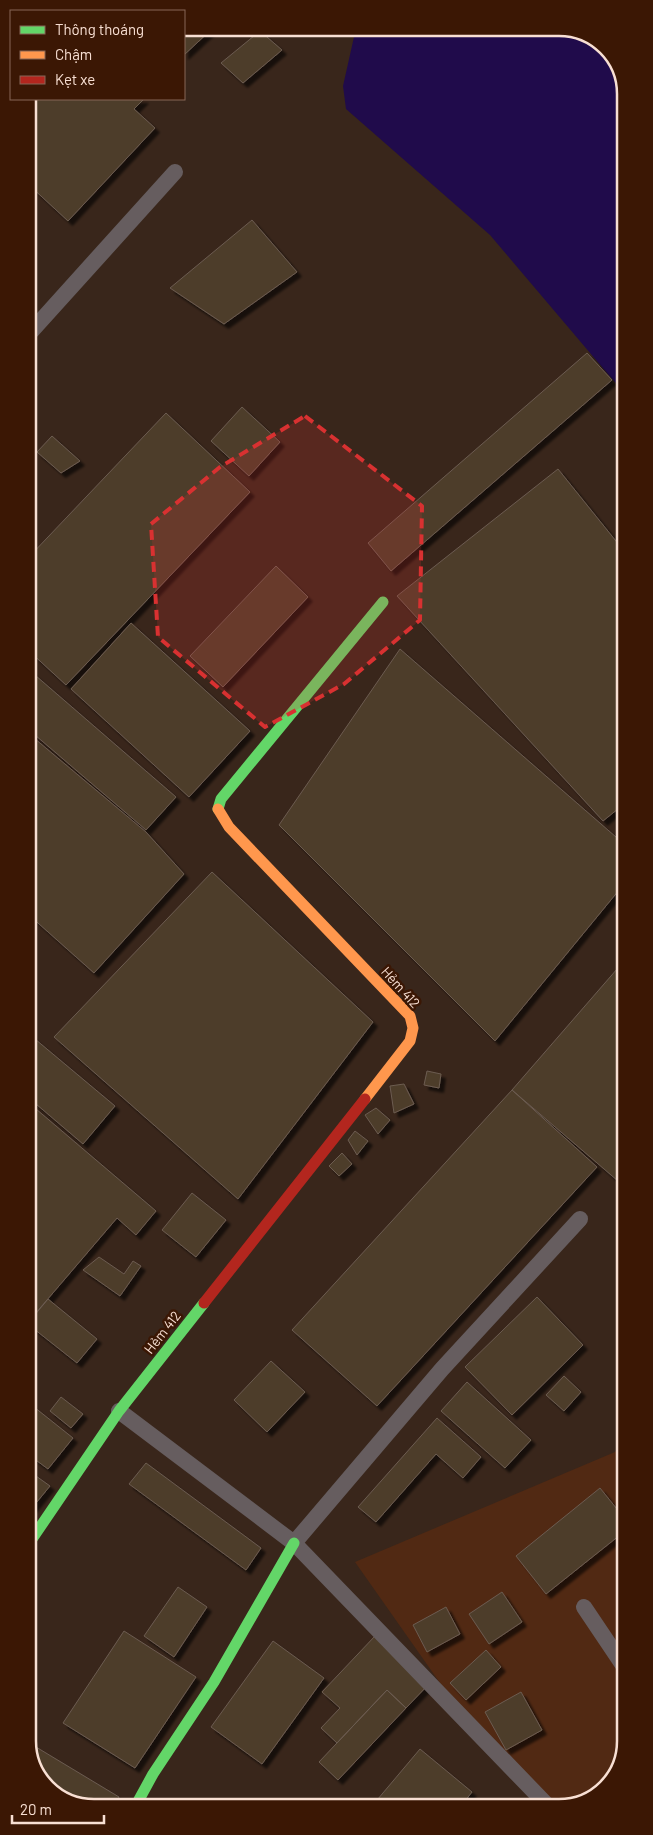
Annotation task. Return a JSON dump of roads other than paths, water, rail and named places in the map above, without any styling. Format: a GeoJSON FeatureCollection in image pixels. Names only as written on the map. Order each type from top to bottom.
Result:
{"type":"FeatureCollection","features":[{"type":"Feature","properties":{"kind":"street","name":"Hẻm 412"},"geometry":{"type":"LineString","coordinates":[[119,1411],[410,1040],[412,1034],[410,1016],[229,827],[217,808],[221,799],[383,602]]}},
{"type":"Feature","properties":{"kind":"street"},"geometry":{"type":"LineString","coordinates":[[36,1533],[119,1411]]}},
{"type":"Feature","properties":{"kind":"street"},"geometry":{"type":"LineString","coordinates":[[140,1799],[153,1774],[214,1682],[294,1543]]}},
{"type":"Feature","properties":{"kind":"lane"},"geometry":{"type":"LineString","coordinates":[[36,326],[174,172]]}},
{"type":"Feature","properties":{"kind":"lane"},"geometry":{"type":"LineString","coordinates":[[294,1543],[442,1368],[580,1219]]}},
{"type":"Feature","properties":{"kind":"lane"},"geometry":{"type":"LineString","coordinates":[[119,1411],[294,1543],[319,1571],[385,1635],[541,1799]]}},
{"type":"Feature","properties":{"kind":"lane"},"geometry":{"type":"LineString","coordinates":[[584,1607],[617,1656]]}}]}
